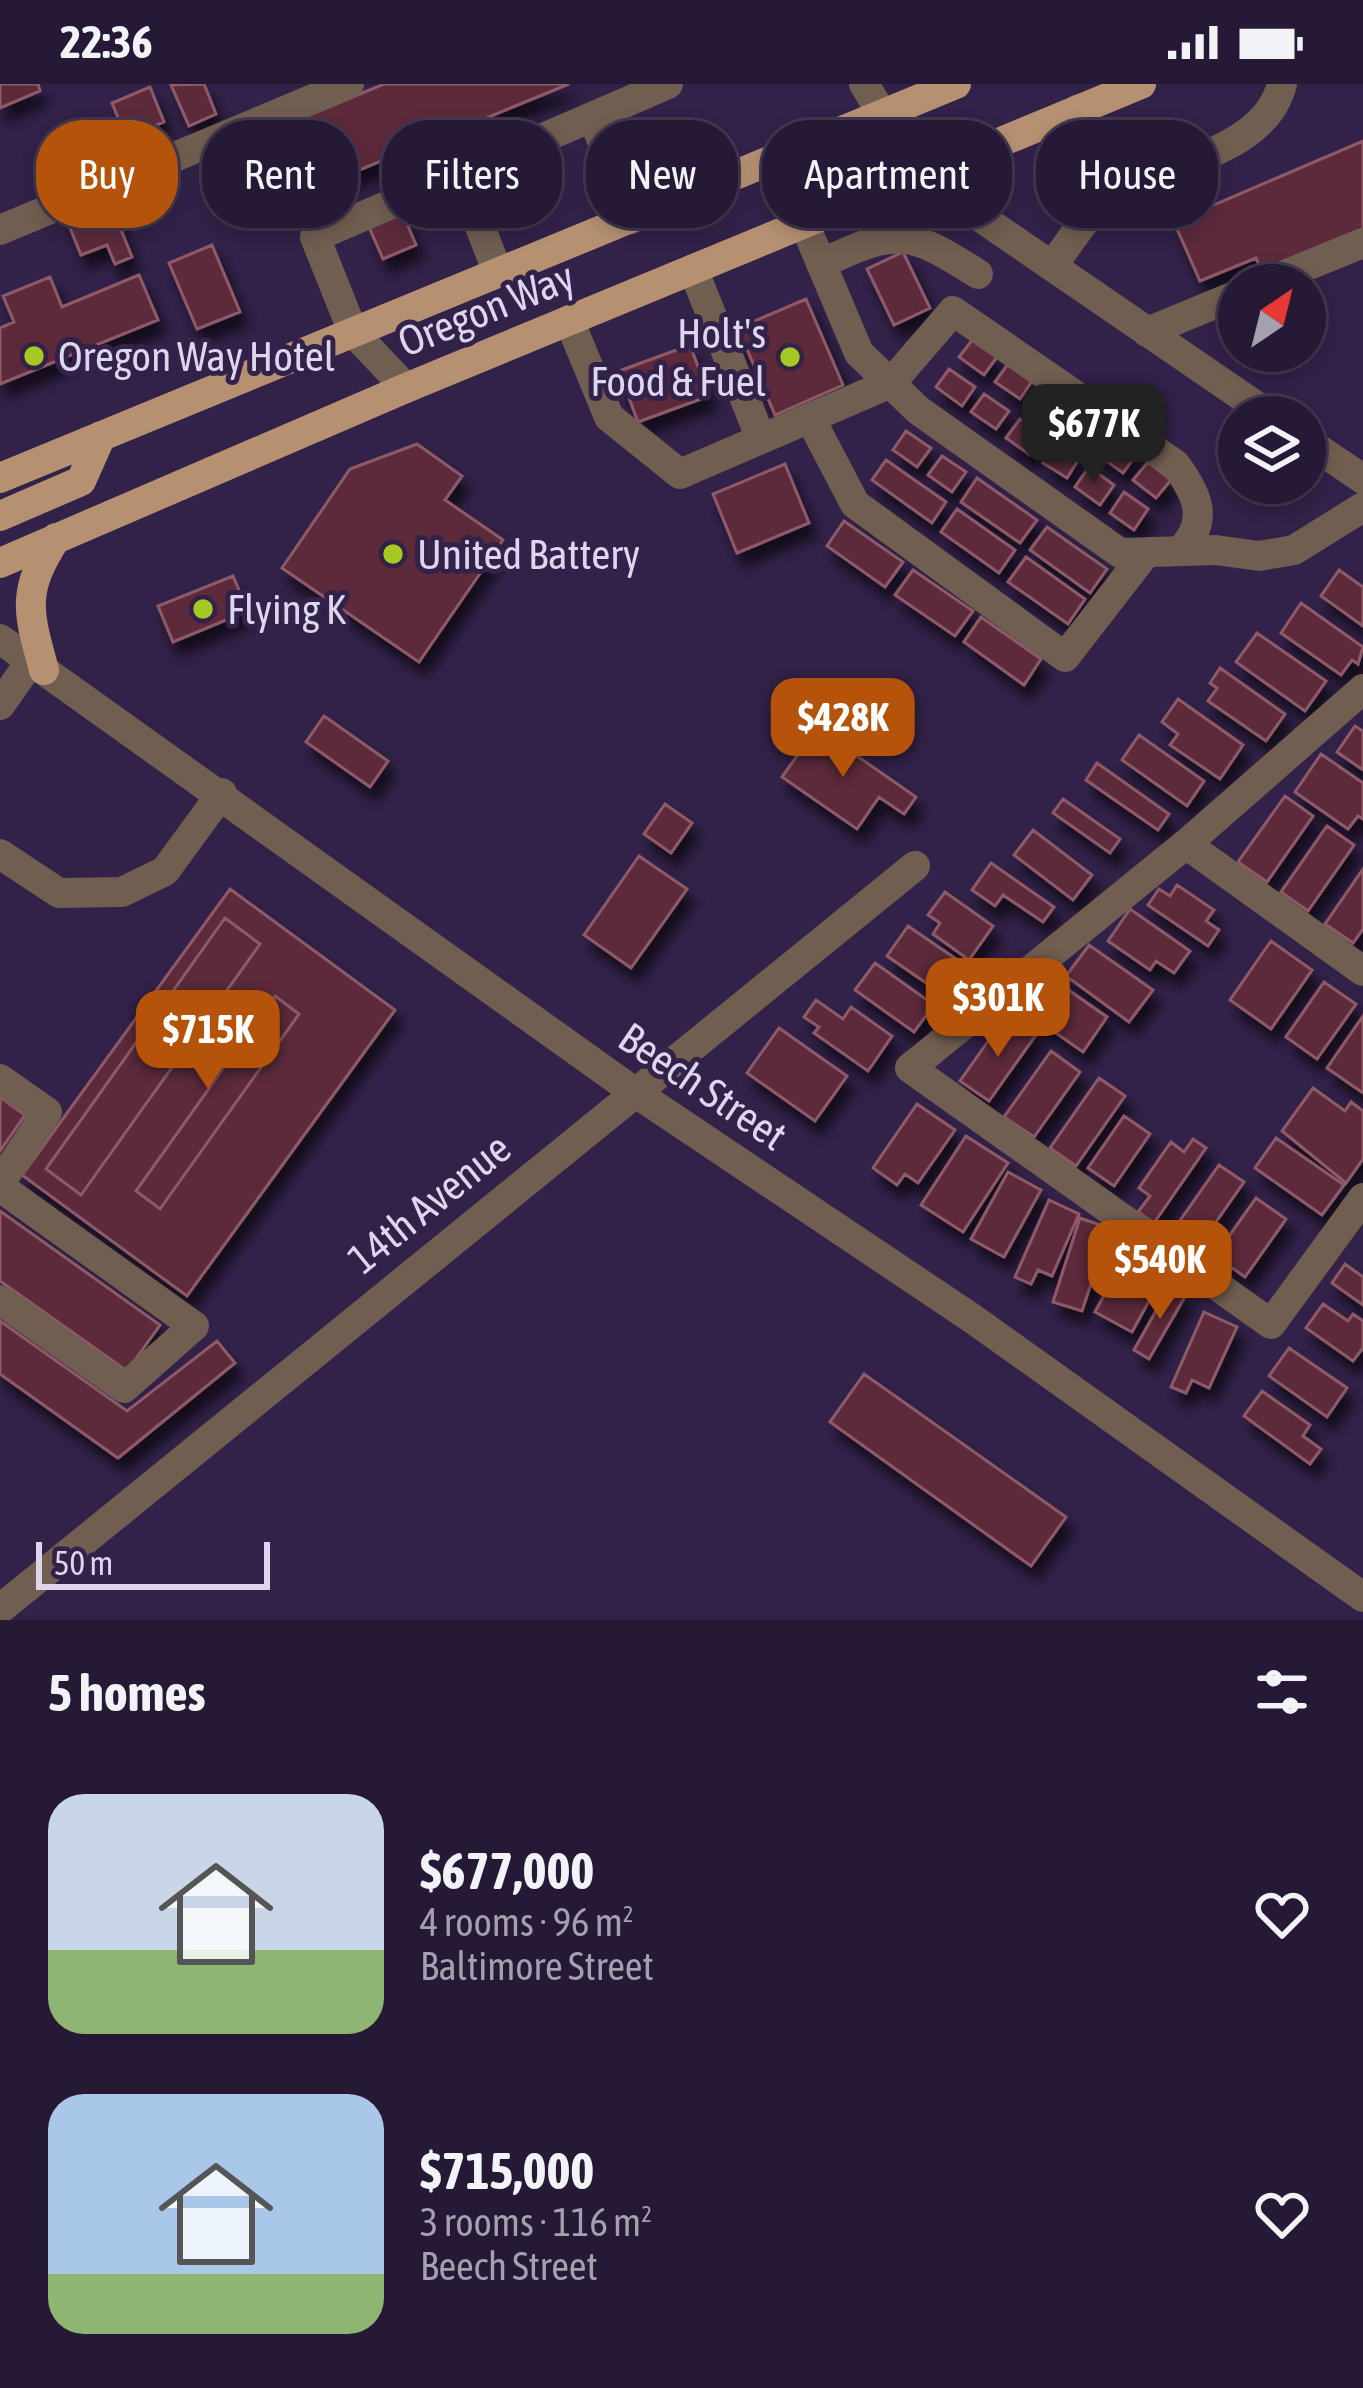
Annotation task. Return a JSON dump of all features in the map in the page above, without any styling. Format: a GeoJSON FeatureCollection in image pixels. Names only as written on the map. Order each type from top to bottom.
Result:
{"type":"FeatureCollection","features":[{"type":"Feature","properties":{"kind":"main road","name":"Oregon Way"},"geometry":{"type":"LineString","coordinates":[[738,175],[956,84]]}},
{"type":"Feature","properties":{"kind":"main road","name":"Oregon Way"},"geometry":{"type":"LineString","coordinates":[[1012,137],[1141,84]]}},
{"type":"Feature","properties":{"kind":"main road","name":"Oregon Way"},"geometry":{"type":"LineString","coordinates":[[0,478],[609,228]]}},
{"type":"Feature","properties":{"kind":"main road","name":"Oregon Way"},"geometry":{"type":"LineString","coordinates":[[0,562],[792,228]]}},
{"type":"Feature","properties":{"kind":"main road"},"geometry":{"type":"LineString","coordinates":[[0,516],[81,481],[101,436]]}},
{"type":"Feature","properties":{"kind":"main road"},"geometry":{"type":"LineString","coordinates":[[38,666],[27,608],[34,572],[56,538]]}},
{"type":"Feature","properties":{"kind":"street"},"geometry":{"type":"LineString","coordinates":[[0,230],[350,84]]}},
{"type":"Feature","properties":{"kind":"street"},"geometry":{"type":"LineString","coordinates":[[562,131],[668,84]]}},
{"type":"Feature","properties":{"kind":"street"},"geometry":{"type":"LineString","coordinates":[[864,84],[882,120]]}},
{"type":"Feature","properties":{"kind":"street"},"geometry":{"type":"LineString","coordinates":[[1218,149],[1277,106],[1282,84]]}},
{"type":"Feature","properties":{"kind":"street"},"geometry":{"type":"LineString","coordinates":[[1079,109],[1084,120]]}},
{"type":"Feature","properties":{"kind":"street"},"geometry":{"type":"LineString","coordinates":[[382,208],[315,237],[353,332],[406,388]]}},
{"type":"Feature","properties":{"kind":"street"},"geometry":{"type":"LineString","coordinates":[[481,228],[498,273]]}},
{"type":"Feature","properties":{"kind":"street"},"geometry":{"type":"LineString","coordinates":[[806,228],[859,353],[918,410],[1120,553],[1259,556],[1294,550],[1363,507]]}},
{"type":"Feature","properties":{"kind":"street"},"geometry":{"type":"LineString","coordinates":[[997,228],[1241,396]]}},
{"type":"Feature","properties":{"kind":"street"},"geometry":{"type":"LineString","coordinates":[[1052,266],[1083,228]]}},
{"type":"Feature","properties":{"kind":"street"},"geometry":{"type":"LineString","coordinates":[[569,320],[609,417],[680,474],[890,383],[953,311],[1006,234]]}},
{"type":"Feature","properties":{"kind":"street"},"geometry":{"type":"LineString","coordinates":[[821,264],[882,236],[901,235],[919,238],[978,274]]}},
{"type":"Feature","properties":{"kind":"street"},"geometry":{"type":"LineString","coordinates":[[1310,264],[1363,242]]}},
{"type":"Feature","properties":{"kind":"street"},"geometry":{"type":"LineString","coordinates":[[693,269],[761,439]]}},
{"type":"Feature","properties":{"kind":"street"},"geometry":{"type":"LineString","coordinates":[[1147,332],[1218,303]]}},
{"type":"Feature","properties":{"kind":"street"},"geometry":{"type":"LineString","coordinates":[[953,311],[1175,464],[1192,488],[1201,515],[1196,536],[1180,551]]}},
{"type":"Feature","properties":{"kind":"street"},"geometry":{"type":"LineString","coordinates":[[810,418],[855,504],[1064,657],[1144,555]]}},
{"type":"Feature","properties":{"kind":"street"},"geometry":{"type":"LineString","coordinates":[[1326,454],[1363,479]]}},
{"type":"Feature","properties":{"kind":"street","name":"Beech Street"},"geometry":{"type":"LineString","coordinates":[[0,639],[633,1090],[973,1319],[1363,1597]]}},
{"type":"Feature","properties":{"kind":"street"},"geometry":{"type":"LineString","coordinates":[[0,705],[38,666]]}},
{"type":"Feature","properties":{"kind":"street"},"geometry":{"type":"LineString","coordinates":[[1363,688],[1186,844],[910,1068],[1271,1324],[1363,1198]]}},
{"type":"Feature","properties":{"kind":"street"},"geometry":{"type":"LineString","coordinates":[[0,854],[58,893],[122,892],[165,871],[222,793]]}},
{"type":"Feature","properties":{"kind":"street"},"geometry":{"type":"LineString","coordinates":[[1186,844],[1363,971]]}},
{"type":"Feature","properties":{"kind":"street","name":"14th Avenue"},"geometry":{"type":"LineString","coordinates":[[0,1609],[633,1090],[915,866]]}},
{"type":"Feature","properties":{"kind":"street"},"geometry":{"type":"LineString","coordinates":[[0,1078],[47,1112],[0,1185],[194,1326],[124,1388],[0,1300]]}},
{"type":"Feature","properties":{"kind":"building"},"geometry":{"type":"Polygon","coordinates":[[[0,84],[38,84],[40,91],[0,108],[0,84]]]}},
{"type":"Feature","properties":{"kind":"building"},"geometry":{"type":"Polygon","coordinates":[[[204,84],[216,114],[189,126],[171,85],[204,84]]]}},
{"type":"Feature","properties":{"kind":"building"},"geometry":{"type":"Polygon","coordinates":[[[384,84],[569,84],[481,120],[382,120],[382,161],[358,170],[358,120],[299,119],[384,84]]]}},
{"type":"Feature","properties":{"kind":"building"},"geometry":{"type":"Polygon","coordinates":[[[150,87],[163,120],[119,120],[112,103],[150,87]]]}},
{"type":"Feature","properties":{"kind":"building"},"geometry":{"type":"Polygon","coordinates":[[[1363,141],[1363,230],[1284,264],[1259,264],[1256,258],[1241,264],[1218,264],[1218,274],[1200,281],[1177,228],[1218,228],[1218,203],[1363,141]]]}},
{"type":"Feature","properties":{"kind":"building"},"geometry":{"type":"Polygon","coordinates":[[[382,222],[382,228],[409,228],[416,245],[383,259],[369,227],[382,222]]]}},
{"type":"Feature","properties":{"kind":"building"},"geometry":{"type":"Polygon","coordinates":[[[70,228],[120,228],[132,257],[115,264],[107,245],[81,255],[70,228]]]}},
{"type":"Feature","properties":{"kind":"building"},"geometry":{"type":"Polygon","coordinates":[[[212,245],[240,312],[197,329],[169,263],[212,245]]]}},
{"type":"Feature","properties":{"kind":"building"},"geometry":{"type":"Polygon","coordinates":[[[903,252],[930,308],[894,325],[867,269],[903,252]]]}},
{"type":"Feature","properties":{"kind":"building","name":"Oregon Way Hotel"},"geometry":{"type":"Polygon","coordinates":[[[139,275],[158,320],[0,384],[0,328],[14,322],[3,296],[50,277],[62,307],[139,275]]]}},
{"type":"Feature","properties":{"kind":"building","name":"Holt's Food & Fuel"},"geometry":{"type":"Polygon","coordinates":[[[806,299],[843,385],[775,415],[738,328],[806,299]]]}},
{"type":"Feature","properties":{"kind":"building"},"geometry":{"type":"Polygon","coordinates":[[[973,339],[997,357],[984,375],[959,357],[973,339]]]}},
{"type":"Feature","properties":{"kind":"building"},"geometry":{"type":"Polygon","coordinates":[[[690,345],[709,396],[638,422],[619,371],[690,345]]]}},
{"type":"Feature","properties":{"kind":"building"},"geometry":{"type":"Polygon","coordinates":[[[1008,364],[1032,381],[1020,399],[995,382],[1008,364]]]}},
{"type":"Feature","properties":{"kind":"building"},"geometry":{"type":"Polygon","coordinates":[[[949,369],[975,387],[962,406],[936,387],[949,369]]]}},
{"type":"Feature","properties":{"kind":"building"},"geometry":{"type":"Polygon","coordinates":[[[1041,388],[1065,403],[1051,425],[1027,410],[1041,388]]]}},
{"type":"Feature","properties":{"kind":"building"},"geometry":{"type":"Polygon","coordinates":[[[984,394],[1009,411],[996,429],[971,412],[984,394]]]}},
{"type":"Feature","properties":{"kind":"building"},"geometry":{"type":"Polygon","coordinates":[[[1076,413],[1101,429],[1090,447],[1065,432],[1076,413]]]}},
{"type":"Feature","properties":{"kind":"building"},"geometry":{"type":"Polygon","coordinates":[[[1020,419],[1044,435],[1030,455],[1006,438],[1020,419]]]}},
{"type":"Feature","properties":{"kind":"building"},"geometry":{"type":"Polygon","coordinates":[[[906,431],[931,448],[917,467],[893,450],[906,431]]]}},
{"type":"Feature","properties":{"kind":"building"},"geometry":{"type":"Polygon","coordinates":[[[1111,436],[1137,454],[1123,473],[1098,455],[1111,436]]]}},
{"type":"Feature","properties":{"kind":"building","name":"United Battery"},"geometry":{"type":"Polygon","coordinates":[[[417,444],[462,476],[445,500],[503,540],[419,662],[282,568],[350,469],[417,444]]]}},
{"type":"Feature","properties":{"kind":"building"},"geometry":{"type":"Polygon","coordinates":[[[1055,444],[1079,459],[1067,478],[1043,463],[1055,444]]]}},
{"type":"Feature","properties":{"kind":"building"},"geometry":{"type":"Polygon","coordinates":[[[942,456],[966,472],[952,492],[928,475],[942,456]]]}},
{"type":"Feature","properties":{"kind":"building"},"geometry":{"type":"Polygon","coordinates":[[[886,460],[946,502],[932,523],[872,480],[886,460]]]}},
{"type":"Feature","properties":{"kind":"building"},"geometry":{"type":"Polygon","coordinates":[[[1148,462],[1171,480],[1156,498],[1133,480],[1148,462]]]}},
{"type":"Feature","properties":{"kind":"building"},"geometry":{"type":"Polygon","coordinates":[[[785,464],[809,523],[737,553],[713,494],[785,464]]]}},
{"type":"Feature","properties":{"kind":"building"},"geometry":{"type":"Polygon","coordinates":[[[1089,467],[1114,485],[1100,505],[1075,487],[1089,467]]]}},
{"type":"Feature","properties":{"kind":"building"},"geometry":{"type":"Polygon","coordinates":[[[977,478],[1037,520],[1020,543],[961,502],[977,478]]]}},
{"type":"Feature","properties":{"kind":"building"},"geometry":{"type":"Polygon","coordinates":[[[1124,492],[1148,509],[1134,530],[1110,513],[1124,492]]]}},
{"type":"Feature","properties":{"kind":"building"},"geometry":{"type":"Polygon","coordinates":[[[957,509],[1015,550],[999,573],[941,532],[957,509]]]}},
{"type":"Feature","properties":{"kind":"building"},"geometry":{"type":"Polygon","coordinates":[[[844,521],[903,562],[885,587],[827,546],[844,521]]]}},
{"type":"Feature","properties":{"kind":"building"},"geometry":{"type":"Polygon","coordinates":[[[1047,527],[1107,569],[1090,593],[1030,550],[1047,527]]]}},
{"type":"Feature","properties":{"kind":"building"},"geometry":{"type":"Polygon","coordinates":[[[1026,557],[1085,599],[1068,624],[1008,582],[1026,557]]]}},
{"type":"Feature","properties":{"kind":"building"},"geometry":{"type":"Polygon","coordinates":[[[913,570],[973,611],[955,636],[895,595],[913,570]]]}},
{"type":"Feature","properties":{"kind":"building"},"geometry":{"type":"Polygon","coordinates":[[[1339,570],[1363,587],[1363,626],[1321,596],[1339,570]]]}},
{"type":"Feature","properties":{"kind":"building","name":"Flying K"},"geometry":{"type":"Polygon","coordinates":[[[233,576],[248,611],[173,642],[158,606],[233,576]]]}},
{"type":"Feature","properties":{"kind":"building"},"geometry":{"type":"Polygon","coordinates":[[[1301,603],[1363,647],[1358,664],[1352,660],[1341,675],[1281,633],[1301,603]]]}},
{"type":"Feature","properties":{"kind":"building"},"geometry":{"type":"Polygon","coordinates":[[[981,617],[1041,659],[1024,685],[964,642],[981,617]]]}},
{"type":"Feature","properties":{"kind":"building"},"geometry":{"type":"Polygon","coordinates":[[[1257,633],[1326,681],[1305,711],[1236,662],[1257,633]]]}},
{"type":"Feature","properties":{"kind":"building"},"geometry":{"type":"Polygon","coordinates":[[[1220,668],[1285,714],[1266,741],[1208,701],[1217,688],[1210,683],[1220,668]]]}},
{"type":"Feature","properties":{"kind":"building"},"geometry":{"type":"Polygon","coordinates":[[[1178,699],[1243,745],[1220,779],[1170,745],[1178,734],[1162,722],[1178,699]]]}},
{"type":"Feature","properties":{"kind":"building"},"geometry":{"type":"Polygon","coordinates":[[[324,716],[388,761],[370,787],[306,742],[324,716]]]}},
{"type":"Feature","properties":{"kind":"building"},"geometry":{"type":"Polygon","coordinates":[[[1355,726],[1363,731],[1363,770],[1337,752],[1355,726]]]}},
{"type":"Feature","properties":{"kind":"building"},"geometry":{"type":"Polygon","coordinates":[[[817,728],[916,797],[904,814],[879,797],[857,829],[782,777],[817,728]]]}},
{"type":"Feature","properties":{"kind":"building"},"geometry":{"type":"Polygon","coordinates":[[[1139,735],[1204,781],[1187,806],[1122,760],[1139,735]]]}},
{"type":"Feature","properties":{"kind":"building"},"geometry":{"type":"Polygon","coordinates":[[[1321,754],[1363,783],[1363,819],[1358,816],[1348,829],[1295,792],[1321,754]]]}},
{"type":"Feature","properties":{"kind":"building"},"geometry":{"type":"Polygon","coordinates":[[[1097,763],[1169,814],[1158,830],[1086,780],[1097,763]]]}},
{"type":"Feature","properties":{"kind":"building"},"geometry":{"type":"Polygon","coordinates":[[[1285,796],[1313,816],[1267,882],[1238,862],[1285,796]]]}},
{"type":"Feature","properties":{"kind":"building"},"geometry":{"type":"Polygon","coordinates":[[[1063,799],[1120,839],[1110,853],[1053,813],[1063,799]]]}},
{"type":"Feature","properties":{"kind":"building"},"geometry":{"type":"Polygon","coordinates":[[[665,804],[692,823],[671,853],[644,834],[665,804]]]}},
{"type":"Feature","properties":{"kind":"building"},"geometry":{"type":"Polygon","coordinates":[[[1327,826],[1354,845],[1308,911],[1281,892],[1327,826]]]}},
{"type":"Feature","properties":{"kind":"building"},"geometry":{"type":"Polygon","coordinates":[[[1033,830],[1092,875],[1073,900],[1014,855],[1033,830]]]}},
{"type":"Feature","properties":{"kind":"building"},"geometry":{"type":"Polygon","coordinates":[[[639,856],[687,889],[631,968],[584,935],[639,856]]]}},
{"type":"Feature","properties":{"kind":"building"},"geometry":{"type":"Polygon","coordinates":[[[991,863],[1054,907],[1043,922],[1003,895],[995,906],[972,890],[991,863]]]}},
{"type":"Feature","properties":{"kind":"building"},"geometry":{"type":"Polygon","coordinates":[[[1363,869],[1363,929],[1353,943],[1325,924],[1363,869]]]}},
{"type":"Feature","properties":{"kind":"building"},"geometry":{"type":"Polygon","coordinates":[[[1177,885],[1214,910],[1206,921],[1219,930],[1208,946],[1148,905],[1159,889],[1170,896],[1177,885]]]}},
{"type":"Feature","properties":{"kind":"building"},"geometry":{"type":"Polygon","coordinates":[[[230,889],[395,1010],[187,1296],[22,1175],[230,889]]]}},
{"type":"Feature","properties":{"kind":"building"},"geometry":{"type":"Polygon","coordinates":[[[945,892],[993,926],[969,960],[933,934],[940,923],[928,915],[945,892]]]}},
{"type":"Feature","properties":{"kind":"building"},"geometry":{"type":"Polygon","coordinates":[[[1130,909],[1190,951],[1174,973],[1156,961],[1150,970],[1108,941],[1130,909]]]}},
{"type":"Feature","properties":{"kind":"building"},"geometry":{"type":"Polygon","coordinates":[[[225,918],[260,944],[81,1195],[46,1169],[225,918]]]}},
{"type":"Feature","properties":{"kind":"building"},"geometry":{"type":"Polygon","coordinates":[[[908,926],[969,968],[948,998],[887,956],[908,926]]]}},
{"type":"Feature","properties":{"kind":"building"},"geometry":{"type":"Polygon","coordinates":[[[1271,941],[1312,970],[1271,1029],[1230,1000],[1271,941]]]}},
{"type":"Feature","properties":{"kind":"building"},"geometry":{"type":"Polygon","coordinates":[[[1089,945],[1153,990],[1129,1022],[1066,976],[1089,945]]]}},
{"type":"Feature","properties":{"kind":"building"},"geometry":{"type":"Polygon","coordinates":[[[875,963],[934,1005],[914,1032],[855,990],[875,963]]]}},
{"type":"Feature","properties":{"kind":"building"},"geometry":{"type":"Polygon","coordinates":[[[1050,977],[1107,1017],[1083,1052],[1026,1012],[1050,977]]]}},
{"type":"Feature","properties":{"kind":"building"},"geometry":{"type":"Polygon","coordinates":[[[1324,982],[1356,1004],[1317,1059],[1286,1037],[1324,982]]]}},
{"type":"Feature","properties":{"kind":"building"},"geometry":{"type":"Polygon","coordinates":[[[275,996],[299,1014],[160,1209],[136,1191],[275,996]]]}},
{"type":"Feature","properties":{"kind":"building"},"geometry":{"type":"Polygon","coordinates":[[[816,1000],[843,1019],[851,1007],[892,1036],[868,1071],[814,1033],[819,1027],[804,1017],[816,1000]]]}},
{"type":"Feature","properties":{"kind":"building"},"geometry":{"type":"Polygon","coordinates":[[[1363,1016],[1363,1093],[1327,1068],[1363,1016]]]}},
{"type":"Feature","properties":{"kind":"building"},"geometry":{"type":"Polygon","coordinates":[[[1022,1021],[1038,1032],[989,1101],[960,1081],[999,1026],[1012,1035],[1022,1021]]]}},
{"type":"Feature","properties":{"kind":"building"},"geometry":{"type":"Polygon","coordinates":[[[779,1028],[847,1076],[815,1121],[747,1073],[779,1028]]]}},
{"type":"Feature","properties":{"kind":"building"},"geometry":{"type":"Polygon","coordinates":[[[1051,1051],[1080,1072],[1034,1137],[1004,1117],[1051,1051]]]}},
{"type":"Feature","properties":{"kind":"building"},"geometry":{"type":"Polygon","coordinates":[[[1099,1078],[1125,1096],[1076,1166],[1050,1148],[1099,1078]]]}},
{"type":"Feature","properties":{"kind":"building"},"geometry":{"type":"Polygon","coordinates":[[[1313,1088],[1345,1111],[1351,1102],[1363,1111],[1363,1159],[1346,1183],[1282,1131],[1313,1088]]]}},
{"type":"Feature","properties":{"kind":"building"},"geometry":{"type":"Polygon","coordinates":[[[0,1097],[25,1115],[0,1151],[0,1097]]]}},
{"type":"Feature","properties":{"kind":"building"},"geometry":{"type":"Polygon","coordinates":[[[917,1104],[955,1130],[918,1183],[905,1174],[897,1185],[873,1168],[917,1104]]]}},
{"type":"Feature","properties":{"kind":"building"},"geometry":{"type":"Polygon","coordinates":[[[1124,1116],[1150,1134],[1114,1186],[1088,1168],[1124,1116]]]}},
{"type":"Feature","properties":{"kind":"building"},"geometry":{"type":"Polygon","coordinates":[[[966,1136],[1008,1163],[963,1232],[921,1205],[966,1136]]]}},
{"type":"Feature","properties":{"kind":"building"},"geometry":{"type":"Polygon","coordinates":[[[1276,1138],[1344,1185],[1322,1215],[1255,1168],[1276,1138]]]}},
{"type":"Feature","properties":{"kind":"building"},"geometry":{"type":"Polygon","coordinates":[[[1193,1139],[1206,1148],[1154,1223],[1138,1212],[1150,1196],[1139,1188],[1171,1142],[1184,1152],[1193,1139]]]}},
{"type":"Feature","properties":{"kind":"building"},"geometry":{"type":"Polygon","coordinates":[[[1219,1165],[1244,1182],[1197,1249],[1172,1232],[1219,1165]]]}},
{"type":"Feature","properties":{"kind":"building"},"geometry":{"type":"Polygon","coordinates":[[[1008,1172],[1041,1190],[1004,1257],[971,1239],[1008,1172]]]}},
{"type":"Feature","properties":{"kind":"building"},"geometry":{"type":"Polygon","coordinates":[[[1256,1198],[1286,1219],[1245,1277],[1215,1256],[1256,1198]]]}},
{"type":"Feature","properties":{"kind":"building"},"geometry":{"type":"Polygon","coordinates":[[[1049,1200],[1079,1214],[1052,1276],[1038,1270],[1031,1284],[1015,1277],[1049,1200]]]}},
{"type":"Feature","properties":{"kind":"building"},"geometry":{"type":"Polygon","coordinates":[[[0,1211],[160,1325],[127,1371],[0,1281],[0,1211]]]}},
{"type":"Feature","properties":{"kind":"building"},"geometry":{"type":"Polygon","coordinates":[[[1080,1218],[1103,1226],[1097,1246],[1103,1248],[1082,1311],[1053,1302],[1080,1218]]]}},
{"type":"Feature","properties":{"kind":"building"},"geometry":{"type":"Polygon","coordinates":[[[1125,1257],[1152,1272],[1143,1289],[1153,1294],[1132,1332],[1095,1312],[1125,1257]]]}},
{"type":"Feature","properties":{"kind":"building"},"geometry":{"type":"Polygon","coordinates":[[[1345,1264],[1363,1277],[1363,1305],[1332,1283],[1345,1264]]]}},
{"type":"Feature","properties":{"kind":"building"},"geometry":{"type":"Polygon","coordinates":[[[1170,1286],[1186,1295],[1149,1359],[1134,1350],[1170,1286]]]}},
{"type":"Feature","properties":{"kind":"building"},"geometry":{"type":"Polygon","coordinates":[[[1323,1304],[1348,1321],[1353,1314],[1363,1321],[1363,1348],[1353,1361],[1306,1328],[1323,1304]]]}},
{"type":"Feature","properties":{"kind":"building"},"geometry":{"type":"Polygon","coordinates":[[[1204,1312],[1237,1327],[1209,1388],[1192,1380],[1186,1393],[1171,1387],[1204,1312]]]}},
{"type":"Feature","properties":{"kind":"building"},"geometry":{"type":"Polygon","coordinates":[[[0,1321],[127,1411],[217,1341],[235,1363],[118,1458],[0,1374],[0,1321]]]}},
{"type":"Feature","properties":{"kind":"building"},"geometry":{"type":"Polygon","coordinates":[[[1289,1348],[1347,1388],[1327,1417],[1269,1376],[1289,1348]]]}},
{"type":"Feature","properties":{"kind":"building"},"geometry":{"type":"Polygon","coordinates":[[[864,1374],[1066,1517],[1031,1566],[830,1422],[864,1374]]]}},
{"type":"Feature","properties":{"kind":"building"},"geometry":{"type":"Polygon","coordinates":[[[1262,1391],[1310,1425],[1303,1436],[1321,1449],[1310,1464],[1244,1416],[1262,1391]]]}},
{"type":"Feature","properties":{"kind":"place","name":"Oregon Way Hotel"},"geometry":{"type":"Point","coordinates":[34,356]}},
{"type":"Feature","properties":{"kind":"place","name":"Holt's Food & Fuel"},"geometry":{"type":"Point","coordinates":[790,357]}},
{"type":"Feature","properties":{"kind":"place","name":"United Battery"},"geometry":{"type":"Point","coordinates":[393,554]}},
{"type":"Feature","properties":{"kind":"place","name":"Flying K"},"geometry":{"type":"Point","coordinates":[203,609]}}]}
